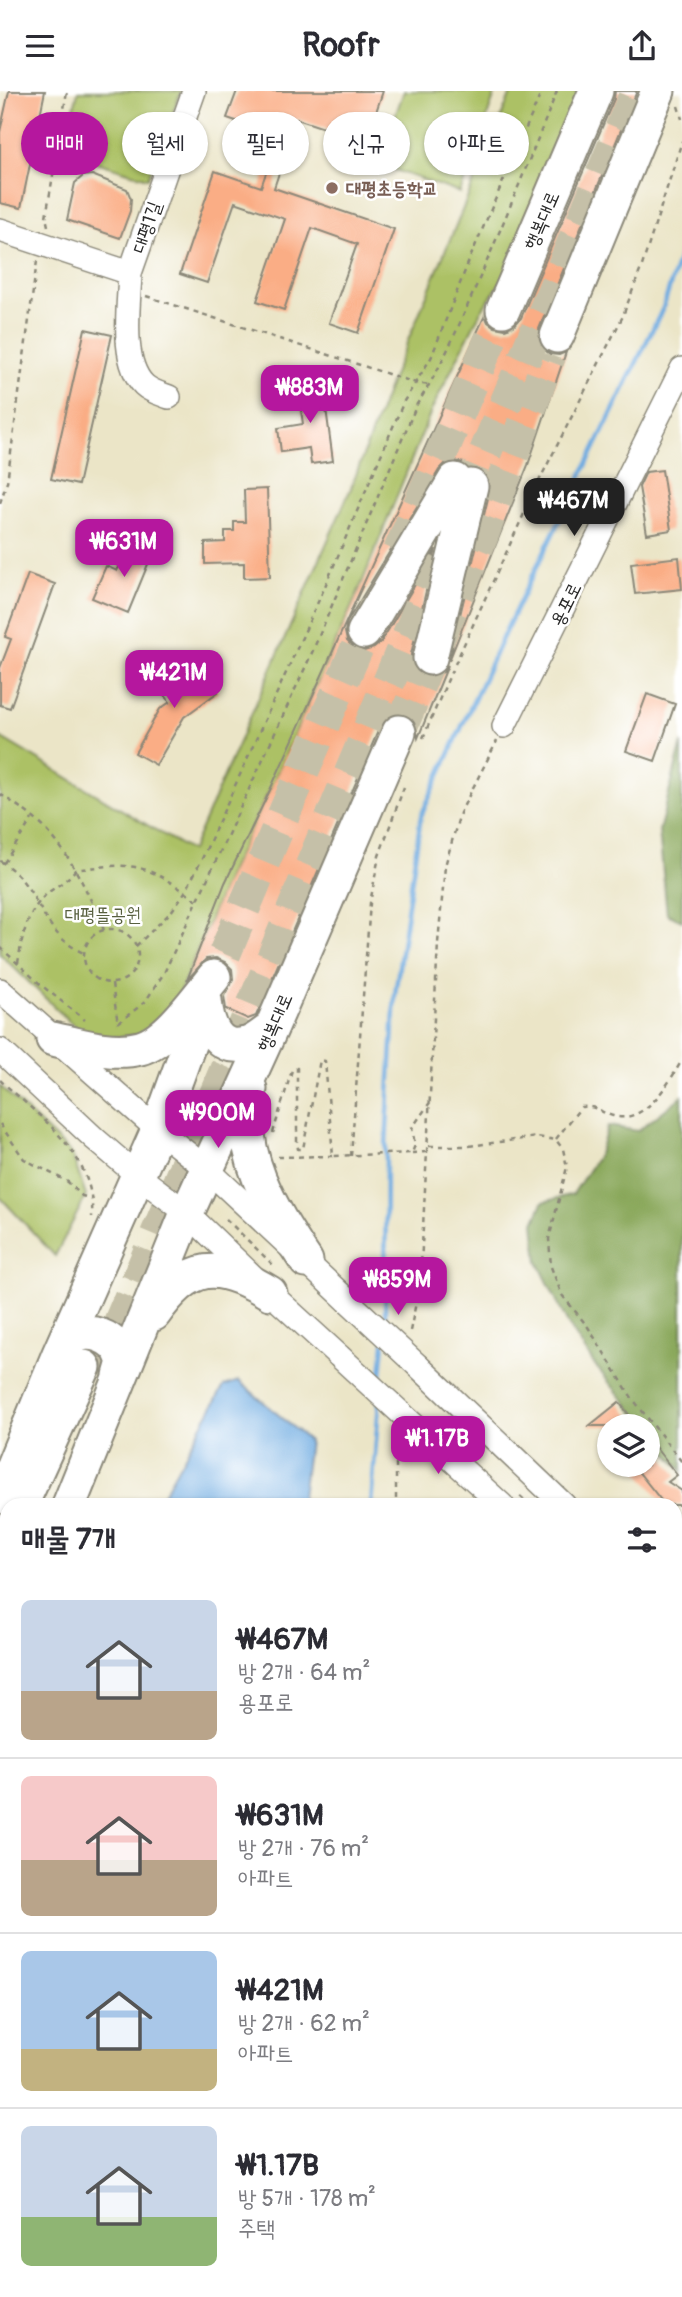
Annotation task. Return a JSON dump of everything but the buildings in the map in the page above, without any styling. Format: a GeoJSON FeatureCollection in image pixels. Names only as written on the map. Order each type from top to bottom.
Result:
{"type":"FeatureCollection","features":[{"type":"Feature","properties":{"kind":"highway","name":"행복대로"},"geometry":{"type":"LineString","coordinates":[[503,310],[596,91]]}},
{"type":"Feature","properties":{"kind":"highway"},"geometry":{"type":"LineString","coordinates":[[556,336],[658,91]]}},
{"type":"Feature","properties":{"kind":"highway"},"geometry":{"type":"LineString","coordinates":[[612,199],[640,169],[658,127],[676,100],[682,96]]}},
{"type":"Feature","properties":{"kind":"highway"},"geometry":{"type":"LineString","coordinates":[[365,632],[463,483],[430,658]]}},
{"type":"Feature","properties":{"kind":"highway","name":"행복대로"},"geometry":{"type":"LineString","coordinates":[[0,1497],[98,1365],[187,1213],[271,1029],[410,738]]}},
{"type":"Feature","properties":{"kind":"highway","name":"행복대로"},"geometry":{"type":"LineString","coordinates":[[70,1498],[137,1175],[158,1130],[210,989]]}},
{"type":"Feature","properties":{"kind":"highway"},"geometry":{"type":"LineString","coordinates":[[210,989],[211,1030],[220,1039],[230,1043],[249,1044],[271,1029]]}},
{"type":"Feature","properties":{"kind":"highway"},"geometry":{"type":"LineString","coordinates":[[53,1039],[99,1049],[142,1048],[155,1042],[210,989]]}},
{"type":"Feature","properties":{"kind":"highway"},"geometry":{"type":"LineString","coordinates":[[255,1065],[248,1099],[253,1168],[276,1215],[306,1261]]}},
{"type":"Feature","properties":{"kind":"highway"},"geometry":{"type":"LineString","coordinates":[[25,1498],[98,1365],[184,1281],[206,1270],[224,1272],[243,1277],[270,1293]]}},
{"type":"Feature","properties":{"kind":"highway"},"geometry":{"type":"LineString","coordinates":[[47,1498],[98,1365]]}},
{"type":"Feature","properties":{"kind":"street","name":"대평1길"},"geometry":{"type":"LineString","coordinates":[[0,230],[130,274],[194,91]]}},
{"type":"Feature","properties":{"kind":"street"},"geometry":{"type":"LineString","coordinates":[[130,274],[129,348],[133,372],[146,388],[169,397]]}},
{"type":"Feature","properties":{"kind":"street","name":"용포로"},"geometry":{"type":"LineString","coordinates":[[504,726],[682,369]]}},
{"type":"Feature","properties":{"kind":"street"},"geometry":{"type":"LineString","coordinates":[[0,990],[158,1130],[207,1169],[557,1498]]}},
{"type":"Feature","properties":{"kind":"street"},"geometry":{"type":"LineString","coordinates":[[0,1050],[95,1139],[187,1213],[339,1356],[399,1421],[493,1498]]}},
{"type":"Feature","properties":{"kind":"path"},"geometry":{"type":"LineString","coordinates":[[50,234],[46,217],[67,91]]}},
{"type":"Feature","properties":{"kind":"path"},"geometry":{"type":"LineString","coordinates":[[136,946],[171,912],[185,892],[323,591],[404,401],[432,358],[470,258],[542,91]]}},
{"type":"Feature","properties":{"kind":"path"},"geometry":{"type":"LineString","coordinates":[[118,1023],[145,1002],[164,973],[198,901],[311,655],[417,404],[430,385],[504,222],[557,91]]}},
{"type":"Feature","properties":{"kind":"path"},"geometry":{"type":"LineString","coordinates":[[410,738],[622,319],[682,141]]}},
{"type":"Feature","properties":{"kind":"path"},"geometry":{"type":"LineString","coordinates":[[0,503],[7,482],[37,258]]}},
{"type":"Feature","properties":{"kind":"path"},"geometry":{"type":"LineString","coordinates":[[144,295],[416,383],[430,385]]}},
{"type":"Feature","properties":{"kind":"path"},"geometry":{"type":"LineString","coordinates":[[409,1337],[421,1284],[438,943],[445,866],[460,813],[504,726]]}},
{"type":"Feature","properties":{"kind":"path"},"geometry":{"type":"LineString","coordinates":[[351,1156],[370,903],[379,856],[407,778]]}},
{"type":"Feature","properties":{"kind":"path"},"geometry":{"type":"LineString","coordinates":[[0,794],[33,817],[53,839],[75,870],[104,930]]}},
{"type":"Feature","properties":{"kind":"path"},"geometry":{"type":"LineString","coordinates":[[33,817],[2,862],[16,872],[38,902],[54,933],[84,953]]}},
{"type":"Feature","properties":{"kind":"path"},"geometry":{"type":"LineString","coordinates":[[18,963],[30,914],[38,902],[75,870],[120,865],[137,867],[169,880],[198,901]]}},
{"type":"Feature","properties":{"kind":"path"},"geometry":{"type":"LineString","coordinates":[[104,930],[120,930],[127,934],[136,946],[138,954],[134,971],[128,978],[112,983],[96,979],[86,967],[84,953],[91,938],[104,930]]}},
{"type":"Feature","properties":{"kind":"path"},"geometry":{"type":"LineString","coordinates":[[0,947],[75,1015],[92,1024]]}},
{"type":"Feature","properties":{"kind":"path"},"geometry":{"type":"LineString","coordinates":[[112,983],[117,1034]]}},
{"type":"Feature","properties":{"kind":"path"},"geometry":{"type":"LineString","coordinates":[[270,1145],[292,1070],[297,1068],[297,1143],[298,1149],[303,1149],[320,1060],[325,1061],[333,1156]]}},
{"type":"Feature","properties":{"kind":"path"},"geometry":{"type":"LineString","coordinates":[[556,1140],[581,1107],[592,1106],[614,1117],[635,1116],[653,1101],[682,1060]]}},
{"type":"Feature","properties":{"kind":"path"},"geometry":{"type":"LineString","coordinates":[[0,1080],[71,1147],[81,1165]]}},
{"type":"Feature","properties":{"kind":"path"},"geometry":{"type":"LineString","coordinates":[[412,1153],[415,1146],[412,1128],[430,1101]]}},
{"type":"Feature","properties":{"kind":"path"},"geometry":{"type":"LineString","coordinates":[[0,1123],[24,1159],[68,1182],[82,1196],[93,1199]]}},
{"type":"Feature","properties":{"kind":"path"},"geometry":{"type":"LineString","coordinates":[[427,1146],[469,1146],[537,1137],[556,1140],[563,1149],[567,1167],[548,1239],[551,1267],[562,1295],[588,1327],[632,1398],[682,1462]]}},
{"type":"Feature","properties":{"kind":"path"},"geometry":{"type":"LineString","coordinates":[[266,1157],[427,1152]]}},
{"type":"Feature","properties":{"kind":"path"},"geometry":{"type":"LineString","coordinates":[[396,1498],[399,1421]]}},
{"type":"Feature","properties":{"kind":"green space"},"geometry":{"type":"Polygon","coordinates":[[[78,91],[181,91],[173,112],[122,112],[122,170],[108,166],[108,112],[73,112],[78,91]]]}},
{"type":"Feature","properties":{"kind":"green space"},"geometry":{"type":"Polygon","coordinates":[[[404,91],[496,91],[489,112],[424,112],[424,175],[466,175],[460,193],[409,175],[410,112],[397,112],[404,91]]]}},
{"type":"Feature","properties":{"kind":"green space","name":"대평뜰공원"},"geometry":{"type":"Polygon","coordinates":[[[512,91],[585,91],[504,278],[481,311],[432,409],[359,590],[270,789],[229,873],[178,997],[148,1034],[98,1039],[77,1029],[0,954],[0,737],[191,851],[351,488],[391,381],[477,175],[529,175],[529,112],[503,112],[512,91]]]}},
{"type":"Feature","properties":{"kind":"green space"},"geometry":{"type":"Polygon","coordinates":[[[682,743],[682,921],[667,914],[659,831],[682,743]]]}},
{"type":"Feature","properties":{"kind":"green space"},"geometry":{"type":"Polygon","coordinates":[[[0,1086],[72,1154],[86,1196],[55,1256],[0,1197],[0,1086]]]}},
{"type":"Feature","properties":{"kind":"green space"},"geometry":{"type":"Polygon","coordinates":[[[682,1096],[682,1471],[660,1444],[660,1414],[635,1414],[594,1364],[568,1324],[538,1262],[534,1223],[543,1202],[573,1194],[599,1154],[608,1126],[638,1131],[682,1096]]]}},
{"type":"Feature","properties":{"kind":"water"},"geometry":{"type":"Polygon","coordinates":[[[239,1381],[309,1441],[302,1498],[161,1498],[224,1386],[239,1381]]]}},
{"type":"Feature","properties":{"kind":"waterway"},"geometry":{"type":"LineString","coordinates":[[385,1324],[386,1145],[395,994],[421,816],[505,632],[663,308],[682,248]]}},
{"type":"Feature","properties":{"kind":"waterway"},"geometry":{"type":"LineString","coordinates":[[380,1384],[384,1343]]}},
{"type":"Feature","properties":{"kind":"waterway"},"geometry":{"type":"LineString","coordinates":[[372,1498],[379,1403]]}},
{"type":"Feature","properties":{"kind":"tunnel"},"geometry":{"type":"LineString","coordinates":[[98,1374],[637,91]]}},
{"type":"Feature","properties":{"kind":"tunnel"},"geometry":{"type":"LineString","coordinates":[[399,552],[503,310]]}},
{"type":"Feature","properties":{"kind":"tunnel"},"geometry":{"type":"LineString","coordinates":[[399,732],[482,536],[550,355]]}},
{"type":"Feature","properties":{"kind":"tunnel"},"geometry":{"type":"LineString","coordinates":[[205,1000],[376,605]]}},
{"type":"Feature","properties":{"kind":"place","name":"대평초등학교"},"geometry":{"type":"Point","coordinates":[332,188]}}]}
